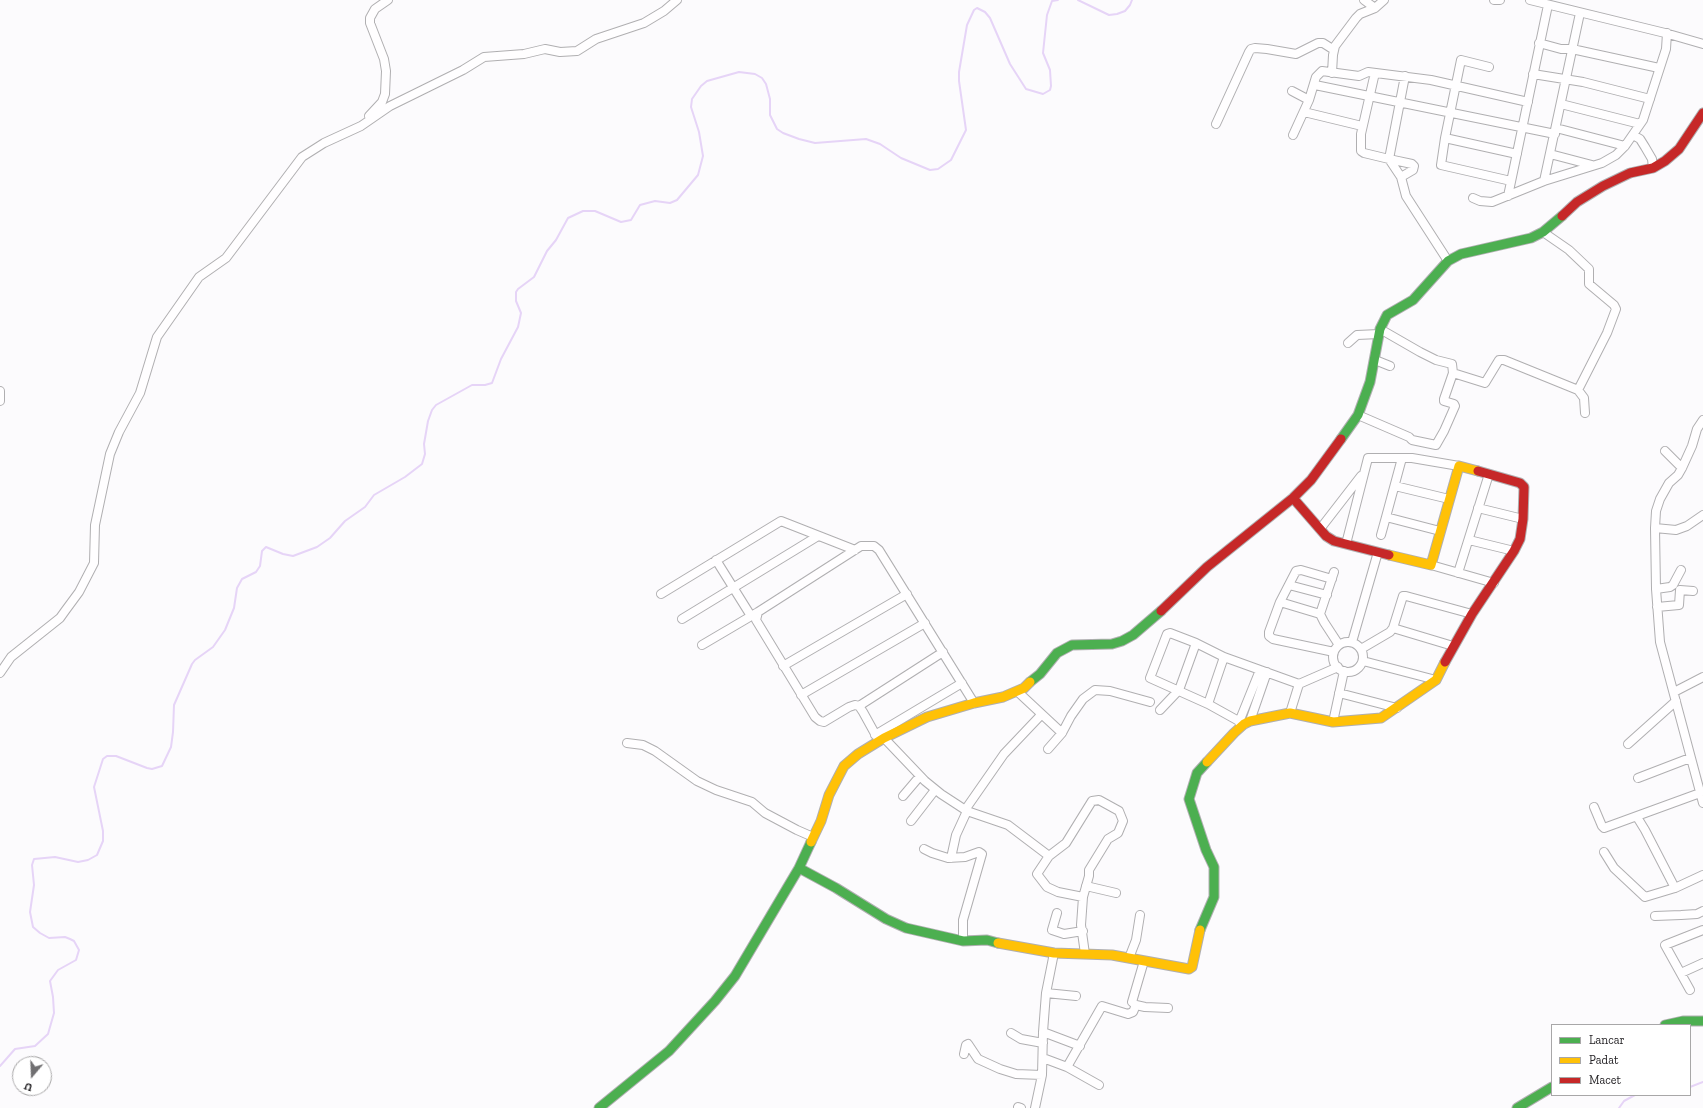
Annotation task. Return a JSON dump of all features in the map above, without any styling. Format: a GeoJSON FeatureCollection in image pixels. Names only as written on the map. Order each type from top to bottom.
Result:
{"type":"FeatureCollection","features":[{"type":"Feature","properties":{"kind":"main road"},"geometry":{"type":"LineString","coordinates":[[599,1108],[669,1051],[735,976],[799,868],[821,821],[829,795],[844,766],[880,738],[927,717],[1018,692],[1040,674],[1057,653],[1072,645],[1112,644],[1133,635],[1207,567],[1293,498],[1311,480],[1358,414],[1370,382],[1380,331],[1387,315],[1413,300],[1448,260],[1461,254],[1527,240],[1544,232],[1577,202],[1603,186],[1630,173],[1654,168],[1671,157],[1679,149],[1703,113]]}},
{"type":"Feature","properties":{"kind":"main road"},"geometry":{"type":"LineString","coordinates":[[799,868],[836,888],[886,919],[906,928],[963,941],[987,940],[1008,946],[1054,953],[1128,958],[1183,969],[1189,969],[1192,967],[1201,927],[1214,897],[1215,882],[1214,867],[1206,850],[1189,796],[1197,773],[1244,722],[1290,713],[1334,722],[1381,718],[1436,680],[1453,646],[1472,614],[1494,583],[1520,539],[1523,519],[1524,487],[1520,483],[1458,466],[1431,565],[1334,541],[1326,536],[1293,498]]}},
{"type":"Feature","properties":{"kind":"main road"},"geometry":{"type":"LineString","coordinates":[[1670,1024],[1684,1021],[1703,1021]]}},
{"type":"Feature","properties":{"kind":"main road"},"geometry":{"type":"LineString","coordinates":[[1517,1108],[1551,1088]]}},
{"type":"Feature","properties":{"kind":"street"},"geometry":{"type":"LineString","coordinates":[[356,129],[379,106],[386,94],[386,71],[384,58],[370,23],[370,18],[375,9],[388,0]]}},
{"type":"Feature","properties":{"kind":"street"},"geometry":{"type":"LineString","coordinates":[[0,673],[11,657],[60,618],[66,611],[79,592],[94,563],[95,525],[110,454],[140,393],[158,337],[199,277],[226,258],[302,157],[324,143],[356,129],[390,106],[462,70],[484,57],[524,54],[545,49],[560,52],[577,51],[596,39],[644,23],[664,11],[677,0]]}},
{"type":"Feature","properties":{"kind":"street"},"geometry":{"type":"LineString","coordinates":[[1364,0],[1375,8]]}},
{"type":"Feature","properties":{"kind":"street"},"geometry":{"type":"LineString","coordinates":[[1332,73],[1334,50],[1356,18],[1360,14],[1375,8],[1384,0]]}},
{"type":"Feature","properties":{"kind":"street"},"geometry":{"type":"LineString","coordinates":[[1494,0],[1500,0]]}},
{"type":"Feature","properties":{"kind":"street"},"geometry":{"type":"LineString","coordinates":[[1530,0],[1670,34],[1703,44]]}},
{"type":"Feature","properties":{"kind":"street"},"geometry":{"type":"LineString","coordinates":[[1508,196],[1548,5]]}},
{"type":"Feature","properties":{"kind":"street"},"geometry":{"type":"LineString","coordinates":[[1544,181],[1580,13]]}},
{"type":"Feature","properties":{"kind":"street"},"geometry":{"type":"LineString","coordinates":[[1473,198],[1486,202],[1508,196],[1544,181],[1602,163],[1616,155],[1625,146],[1640,124],[1650,99],[1670,34]]}},
{"type":"Feature","properties":{"kind":"street"},"geometry":{"type":"LineString","coordinates":[[1216,124],[1249,52],[1252,49],[1267,49],[1296,54],[1318,43],[1323,43],[1334,50]]}},
{"type":"Feature","properties":{"kind":"street"},"geometry":{"type":"LineString","coordinates":[[1539,43],[1659,68]]}},
{"type":"Feature","properties":{"kind":"street"},"geometry":{"type":"LineString","coordinates":[[1489,67],[1461,60],[1441,165],[1511,181]]}},
{"type":"Feature","properties":{"kind":"street"},"geometry":{"type":"LineString","coordinates":[[1293,135],[1319,74],[1322,71],[1359,76],[1368,72],[1405,76],[1456,85],[1528,102]]}},
{"type":"Feature","properties":{"kind":"street"},"geometry":{"type":"LineString","coordinates":[[1533,74],[1608,87],[1650,99]]}},
{"type":"Feature","properties":{"kind":"street"},"geometry":{"type":"LineString","coordinates":[[1405,76],[1389,159],[1401,177],[1406,196],[1448,260]]}},
{"type":"Feature","properties":{"kind":"street"},"geometry":{"type":"LineString","coordinates":[[1374,77],[1362,126],[1360,145],[1361,151],[1412,164],[1414,166],[1413,170],[1401,177]]}},
{"type":"Feature","properties":{"kind":"street"},"geometry":{"type":"LineString","coordinates":[[1315,85],[1450,113],[1522,127],[1555,131],[1625,146]]}},
{"type":"Feature","properties":{"kind":"street"},"geometry":{"type":"LineString","coordinates":[[1292,91],[1309,100]]}},
{"type":"Feature","properties":{"kind":"street"},"geometry":{"type":"LineString","coordinates":[[1561,104],[1640,124]]}},
{"type":"Feature","properties":{"kind":"street"},"geometry":{"type":"LineString","coordinates":[[1304,112],[1362,126]]}},
{"type":"Feature","properties":{"kind":"street"},"geometry":{"type":"LineString","coordinates":[[1633,135],[1640,140],[1645,147],[1653,162],[1654,168]]}},
{"type":"Feature","properties":{"kind":"street"},"geometry":{"type":"LineString","coordinates":[[1445,138],[1516,154]]}},
{"type":"Feature","properties":{"kind":"street"},"geometry":{"type":"LineString","coordinates":[[1550,154],[1593,165]]}},
{"type":"Feature","properties":{"kind":"street"},"geometry":{"type":"LineString","coordinates":[[1544,232],[1568,250],[1589,269],[1588,282],[1614,305],[1616,309],[1608,333],[1578,390]]}},
{"type":"Feature","properties":{"kind":"street"},"geometry":{"type":"LineString","coordinates":[[1348,343],[1357,335],[1380,331],[1436,360],[1452,364],[1453,373],[1444,401],[1454,404],[1455,406],[1436,445],[1412,440],[1409,436],[1358,414]]}},
{"type":"Feature","properties":{"kind":"street"},"geometry":{"type":"LineString","coordinates":[[1375,360],[1390,366]]}},
{"type":"Feature","properties":{"kind":"street"},"geometry":{"type":"LineString","coordinates":[[1453,373],[1485,383],[1499,360],[1504,360],[1578,390],[1584,398],[1584,413]]}},
{"type":"Feature","properties":{"kind":"street"},"geometry":{"type":"LineString","coordinates":[[0,391],[0,401]]}},
{"type":"Feature","properties":{"kind":"street"},"geometry":{"type":"LineString","coordinates":[[1703,420],[1697,429],[1692,446],[1682,468],[1678,475],[1669,483],[1660,499],[1656,511],[1655,528],[1656,589],[1660,642],[1703,803]]}},
{"type":"Feature","properties":{"kind":"street"},"geometry":{"type":"LineString","coordinates":[[1665,451],[1682,468]]}},
{"type":"Feature","properties":{"kind":"street"},"geometry":{"type":"LineString","coordinates":[[1346,544],[1367,459],[1370,457],[1412,458],[1458,466]]}},
{"type":"Feature","properties":{"kind":"street"},"geometry":{"type":"LineString","coordinates":[[1381,535],[1402,458]]}},
{"type":"Feature","properties":{"kind":"street"},"geometry":{"type":"LineString","coordinates":[[1320,529],[1364,472]]}},
{"type":"Feature","properties":{"kind":"street"},"geometry":{"type":"LineString","coordinates":[[1458,573],[1489,474]]}},
{"type":"Feature","properties":{"kind":"street"},"geometry":{"type":"LineString","coordinates":[[1395,486],[1449,499]]}},
{"type":"Feature","properties":{"kind":"street"},"geometry":{"type":"LineString","coordinates":[[1478,508],[1523,519]]}},
{"type":"Feature","properties":{"kind":"street"},"geometry":{"type":"LineString","coordinates":[[1655,528],[1676,530],[1687,526],[1703,515]]}},
{"type":"Feature","properties":{"kind":"street"},"geometry":{"type":"LineString","coordinates":[[1386,517],[1440,530]]}},
{"type":"Feature","properties":{"kind":"street"},"geometry":{"type":"LineString","coordinates":[[661,594],[781,521],[855,550]]}},
{"type":"Feature","properties":{"kind":"street"},"geometry":{"type":"LineString","coordinates":[[682,619],[818,536]]}},
{"type":"Feature","properties":{"kind":"street"},"geometry":{"type":"LineString","coordinates":[[1469,540],[1514,551]]}},
{"type":"Feature","properties":{"kind":"street"},"geometry":{"type":"LineString","coordinates":[[702,646],[861,546],[874,546],[879,550],[974,703]]}},
{"type":"Feature","properties":{"kind":"street"},"geometry":{"type":"LineString","coordinates":[[1352,642],[1378,552]]}},
{"type":"Feature","properties":{"kind":"street"},"geometry":{"type":"LineString","coordinates":[[716,560],[733,588],[754,614],[758,625],[783,666],[815,717],[820,721],[824,722],[830,720],[849,707],[855,705],[858,706],[943,652]]}},
{"type":"Feature","properties":{"kind":"street"},"geometry":{"type":"LineString","coordinates":[[1431,565],[1494,583]]}},
{"type":"Feature","properties":{"kind":"street"},"geometry":{"type":"LineString","coordinates":[[1320,614],[1333,575],[1297,570],[1280,602],[1269,632],[1270,637],[1336,649]]}},
{"type":"Feature","properties":{"kind":"street"},"geometry":{"type":"LineString","coordinates":[[1656,589],[1670,587],[1673,585],[1682,570]]}},
{"type":"Feature","properties":{"kind":"street"},"geometry":{"type":"LineString","coordinates":[[1289,585],[1327,595]]}},
{"type":"Feature","properties":{"kind":"street"},"geometry":{"type":"LineString","coordinates":[[1657,607],[1679,605],[1680,590],[1693,591]]}},
{"type":"Feature","properties":{"kind":"street"},"geometry":{"type":"LineString","coordinates":[[783,666],[907,594]]}},
{"type":"Feature","properties":{"kind":"street"},"geometry":{"type":"LineString","coordinates":[[1361,649],[1390,632],[1393,628],[1402,598],[1406,596],[1472,614]]}},
{"type":"Feature","properties":{"kind":"street"},"geometry":{"type":"LineString","coordinates":[[1280,602],[1320,614],[1336,649],[1334,660],[1341,669],[1350,672],[1356,670],[1363,661],[1361,649],[1352,642],[1343,643],[1336,649]]}},
{"type":"Feature","properties":{"kind":"street"},"geometry":{"type":"LineString","coordinates":[[801,695],[925,623]]}},
{"type":"Feature","properties":{"kind":"street"},"geometry":{"type":"LineString","coordinates":[[1393,628],[1453,646]]}},
{"type":"Feature","properties":{"kind":"street"},"geometry":{"type":"LineString","coordinates":[[1263,671],[1244,722],[1179,690],[1151,680],[1150,676],[1167,634],[1170,633],[1196,643],[1224,657],[1263,671],[1299,684],[1341,669]]}},
{"type":"Feature","properties":{"kind":"street"},"geometry":{"type":"LineString","coordinates":[[1160,710],[1179,690],[1196,643]]}},
{"type":"Feature","properties":{"kind":"street"},"geometry":{"type":"LineString","coordinates":[[1208,704],[1224,657]]}},
{"type":"Feature","properties":{"kind":"street"},"geometry":{"type":"LineString","coordinates":[[1363,661],[1436,680]]}},
{"type":"Feature","properties":{"kind":"street"},"geometry":{"type":"LineString","coordinates":[[1334,722],[1341,669]]}},
{"type":"Feature","properties":{"kind":"street"},"geometry":{"type":"LineString","coordinates":[[1674,692],[1703,677]]}},
{"type":"Feature","properties":{"kind":"street"},"geometry":{"type":"LineString","coordinates":[[880,738],[962,683]]}},
{"type":"Feature","properties":{"kind":"street"},"geometry":{"type":"LineString","coordinates":[[1290,713],[1299,684]]}},
{"type":"Feature","properties":{"kind":"street"},"geometry":{"type":"LineString","coordinates":[[1048,749],[1062,733],[1071,716],[1083,699],[1095,690],[1110,691],[1150,702]]}},
{"type":"Feature","properties":{"kind":"street"},"geometry":{"type":"LineString","coordinates":[[1018,692],[1062,733]]}},
{"type":"Feature","properties":{"kind":"street"},"geometry":{"type":"LineString","coordinates":[[1339,693],[1397,708]]}},
{"type":"Feature","properties":{"kind":"street"},"geometry":{"type":"LineString","coordinates":[[1628,744],[1676,700]]}},
{"type":"Feature","properties":{"kind":"street"},"geometry":{"type":"LineString","coordinates":[[858,706],[880,738],[935,790],[966,811],[1008,825],[1049,856]]}},
{"type":"Feature","properties":{"kind":"street"},"geometry":{"type":"LineString","coordinates":[[951,858],[956,835],[966,811],[1004,754],[1041,715]]}},
{"type":"Feature","properties":{"kind":"street"},"geometry":{"type":"LineString","coordinates":[[627,743],[643,746],[655,751],[697,781],[716,790],[752,802],[765,813],[813,837]]}},
{"type":"Feature","properties":{"kind":"street"},"geometry":{"type":"LineString","coordinates":[[1638,778],[1690,758]]}},
{"type":"Feature","properties":{"kind":"street"},"geometry":{"type":"LineString","coordinates":[[903,796],[920,776]]}},
{"type":"Feature","properties":{"kind":"street"},"geometry":{"type":"LineString","coordinates":[[911,821],[935,790]]}},
{"type":"Feature","properties":{"kind":"street"},"geometry":{"type":"LineString","coordinates":[[1594,807],[1604,828],[1637,817],[1668,803],[1700,793]]}},
{"type":"Feature","properties":{"kind":"street"},"geometry":{"type":"LineString","coordinates":[[1083,898],[1058,892],[1044,884],[1037,874],[1049,856],[1066,843],[1092,801],[1099,800],[1119,811],[1123,818],[1123,822],[1118,833],[1108,839],[1090,868],[1090,876],[1083,898],[1081,925],[1085,954]]}},
{"type":"Feature","properties":{"kind":"street"},"geometry":{"type":"LineString","coordinates":[[1637,817],[1675,888]]}},
{"type":"Feature","properties":{"kind":"street"},"geometry":{"type":"LineString","coordinates":[[924,849],[939,856],[951,858],[965,858],[979,852],[982,854],[963,920],[963,941]]}},
{"type":"Feature","properties":{"kind":"street"},"geometry":{"type":"LineString","coordinates":[[1604,852],[1614,868],[1645,897],[1675,888],[1703,875]]}},
{"type":"Feature","properties":{"kind":"street"},"geometry":{"type":"LineString","coordinates":[[1086,886],[1116,893]]}},
{"type":"Feature","properties":{"kind":"street"},"geometry":{"type":"LineString","coordinates":[[1655,916],[1697,914],[1703,911]]}},
{"type":"Feature","properties":{"kind":"street"},"geometry":{"type":"LineString","coordinates":[[1057,913],[1052,930],[1064,934],[1083,931]]}},
{"type":"Feature","properties":{"kind":"street"},"geometry":{"type":"LineString","coordinates":[[1128,958],[1136,940],[1140,915]]}},
{"type":"Feature","properties":{"kind":"street"},"geometry":{"type":"LineString","coordinates":[[1690,990],[1665,944],[1703,930]]}},
{"type":"Feature","properties":{"kind":"street"},"geometry":{"type":"LineString","coordinates":[[1035,1108],[1042,1075],[1046,994],[1054,953]]}},
{"type":"Feature","properties":{"kind":"street"},"geometry":{"type":"LineString","coordinates":[[1144,961],[1132,1002],[1136,1005],[1168,1008]]}},
{"type":"Feature","properties":{"kind":"street"},"geometry":{"type":"LineString","coordinates":[[1682,973],[1703,963]]}},
{"type":"Feature","properties":{"kind":"street"},"geometry":{"type":"LineString","coordinates":[[1046,994],[1076,996]]}},
{"type":"Feature","properties":{"kind":"street"},"geometry":{"type":"LineString","coordinates":[[1067,1067],[1102,1006],[1128,1014],[1133,1012],[1136,1005]]}},
{"type":"Feature","properties":{"kind":"street"},"geometry":{"type":"LineString","coordinates":[[1043,1032],[1080,1046]]}},
{"type":"Feature","properties":{"kind":"street"},"geometry":{"type":"LineString","coordinates":[[1011,1033],[1021,1039],[1043,1043]]}},
{"type":"Feature","properties":{"kind":"street"},"geometry":{"type":"LineString","coordinates":[[964,1054],[966,1045],[968,1044],[978,1058],[1004,1070],[1016,1074],[1042,1075]]}},
{"type":"Feature","properties":{"kind":"street"},"geometry":{"type":"LineString","coordinates":[[1043,1058],[1067,1067],[1099,1085]]}},
{"type":"Feature","properties":{"kind":"waterway"},"geometry":{"type":"LineString","coordinates":[[0,1066],[15,1049],[35,1046],[48,1034],[54,1013],[50,981],[58,970],[76,960],[79,950],[74,941],[65,937],[49,938],[33,927],[30,912],[34,885],[32,865],[34,859],[55,857],[78,862],[88,860],[97,855],[103,841],[103,831],[94,787],[103,759],[107,756],[116,756],[147,768],[152,769],[162,766],[171,747],[174,705],[192,664],[195,660],[213,647],[225,630],[234,608],[237,588],[242,579],[256,572],[260,566],[262,551],[266,547],[283,554],[293,556],[317,547],[330,538],[345,521],[365,507],[374,495],[405,477],[422,464],[425,454],[424,444],[428,421],[432,410],[436,405],[472,385],[485,385],[492,383],[501,359],[518,327],[521,313],[516,301],[516,292],[534,277],[547,251],[556,240],[568,218],[583,211],[595,211],[621,222],[631,220],[640,205],[655,201],[670,203],[677,200],[698,175],[703,156],[699,132],[691,107],[692,99],[701,86],[707,81],[739,72],[755,74],[762,78],[766,84],[770,99],[770,115],[777,129],[783,133],[815,143],[866,139],[880,144],[901,158],[930,170],[938,169],[951,160],[966,130],[959,72],[967,25],[974,10],[977,8],[985,12],[990,18],[1010,64],[1026,89],[1043,94],[1050,90],[1051,86],[1050,70],[1043,53],[1047,15],[1052,1],[1058,0]]}},
{"type":"Feature","properties":{"kind":"waterway"},"geometry":{"type":"LineString","coordinates":[[1078,0],[1109,15],[1125,11],[1132,0]]}},
{"type":"Feature","properties":{"kind":"waterway"},"geometry":{"type":"LineString","coordinates":[[1691,1087],[1703,1082]]}},
{"type":"Feature","properties":{"kind":"waterway"},"geometry":{"type":"LineString","coordinates":[[1619,1108],[1624,1101],[1633,1096]]}},
{"type":"Feature","properties":{"kind":"traffic: fast"},"geometry":{"type":"LineString","coordinates":[[1341,439],[1358,415],[1370,382],[1380,329],[1387,315],[1413,300],[1448,261],[1461,254],[1531,238],[1543,232],[1562,216]]}},
{"type":"Feature","properties":{"kind":"traffic: fast"},"geometry":{"type":"LineString","coordinates":[[1030,682],[1040,674],[1057,653],[1072,645],[1112,644],[1122,641],[1133,635],[1161,611]]}},
{"type":"Feature","properties":{"kind":"traffic: fast"},"geometry":{"type":"LineString","coordinates":[[1200,930],[1214,897],[1214,867],[1206,850],[1189,799],[1197,773],[1207,762]]}},
{"type":"Feature","properties":{"kind":"traffic: fast"},"geometry":{"type":"LineString","coordinates":[[599,1108],[669,1051],[715,1001],[735,976],[799,868],[811,842]]}},
{"type":"Feature","properties":{"kind":"traffic: fast"},"geometry":{"type":"LineString","coordinates":[[799,868],[836,888],[886,919],[906,928],[963,941],[987,940],[998,943]]}},
{"type":"Feature","properties":{"kind":"traffic: fast"},"geometry":{"type":"LineString","coordinates":[[1670,1024],[1683,1021],[1703,1021]]}},
{"type":"Feature","properties":{"kind":"traffic: fast"},"geometry":{"type":"LineString","coordinates":[[1517,1108],[1551,1088]]}},
{"type":"Feature","properties":{"kind":"traffic: slow"},"geometry":{"type":"LineString","coordinates":[[1389,555],[1431,565],[1459,466],[1478,471]]}},
{"type":"Feature","properties":{"kind":"traffic: slow"},"geometry":{"type":"LineString","coordinates":[[1207,762],[1234,733],[1250,721],[1290,713],[1333,722],[1381,718],[1436,680],[1445,662]]}},
{"type":"Feature","properties":{"kind":"traffic: slow"},"geometry":{"type":"LineString","coordinates":[[811,842],[821,821],[829,795],[844,766],[858,754],[884,738],[927,717],[974,703],[1003,697],[1024,688],[1030,682]]}},
{"type":"Feature","properties":{"kind":"traffic: slow"},"geometry":{"type":"LineString","coordinates":[[998,943],[1054,953],[1112,955],[1189,969],[1192,967],[1200,930]]}},
{"type":"Feature","properties":{"kind":"traffic: jam"},"geometry":{"type":"LineString","coordinates":[[1562,216],[1577,202],[1603,186],[1630,173],[1653,168],[1665,161],[1679,149],[1703,113]]}},
{"type":"Feature","properties":{"kind":"traffic: jam"},"geometry":{"type":"LineString","coordinates":[[1161,611],[1207,567],[1293,498],[1311,480],[1341,439]]}},
{"type":"Feature","properties":{"kind":"traffic: jam"},"geometry":{"type":"LineString","coordinates":[[1445,662],[1472,614],[1514,551],[1520,539],[1523,519],[1524,487],[1520,483],[1478,471]]}},
{"type":"Feature","properties":{"kind":"traffic: jam"},"geometry":{"type":"LineString","coordinates":[[1293,498],[1326,536],[1334,541],[1389,555]]}}]}
